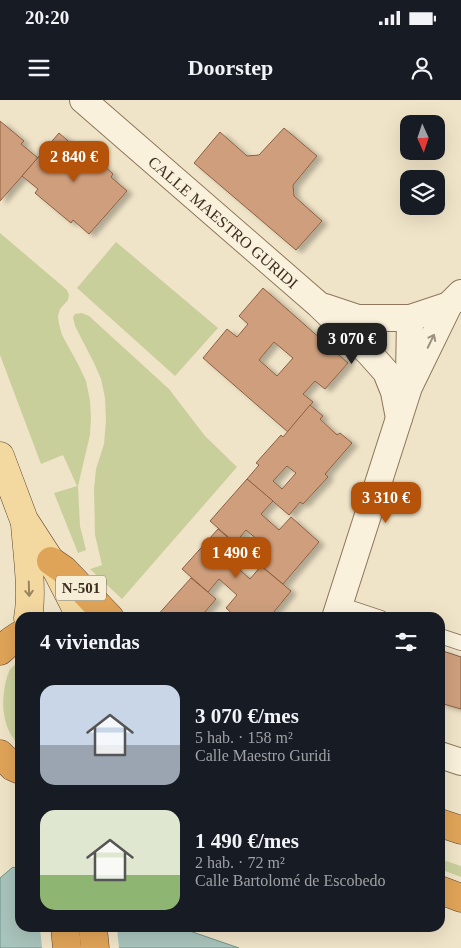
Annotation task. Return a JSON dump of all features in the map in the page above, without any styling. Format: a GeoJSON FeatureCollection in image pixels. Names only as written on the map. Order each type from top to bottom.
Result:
{"type":"FeatureCollection","features":[{"type":"Feature","properties":{"kind":"highway","name":"N-501"},"geometry":{"type":"LineString","coordinates":[[51,561],[64,570],[104,612]]}},
{"type":"Feature","properties":{"kind":"highway"},"geometry":{"type":"LineString","coordinates":[[0,651],[15,638]]}},
{"type":"Feature","properties":{"kind":"highway"},"geometry":{"type":"LineString","coordinates":[[0,754],[15,767]]}},
{"type":"Feature","properties":{"kind":"highway"},"geometry":{"type":"LineString","coordinates":[[445,825],[461,830]]}},
{"type":"Feature","properties":{"kind":"highway"},"geometry":{"type":"LineString","coordinates":[[445,844],[461,850]]}},
{"type":"Feature","properties":{"kind":"highway"},"geometry":{"type":"LineString","coordinates":[[445,892],[461,898]]}},
{"type":"Feature","properties":{"kind":"highway"},"geometry":{"type":"LineString","coordinates":[[65,932],[67,948]]}},
{"type":"Feature","properties":{"kind":"highway"},"geometry":{"type":"LineString","coordinates":[[93,932],[95,948]]}},
{"type":"Feature","properties":{"kind":"main road"},"geometry":{"type":"LineString","coordinates":[[0,456],[24,520],[51,561],[77,612]]}},
{"type":"Feature","properties":{"kind":"main road"},"geometry":{"type":"LineString","coordinates":[[24,520],[29,578],[29,612]]}},
{"type":"Feature","properties":{"kind":"street","name":"CALLE MAESTRO GURIDI"},"geometry":{"type":"LineString","coordinates":[[83,100],[319,305],[369,353],[386,372],[394,392],[399,418]]}},
{"type":"Feature","properties":{"kind":"street","name":"CALLE MAESTRO GURIDI"},"geometry":{"type":"LineString","coordinates":[[319,305],[358,318],[410,318],[455,299]]}},
{"type":"Feature","properties":{"kind":"street"},"geometry":{"type":"LineString","coordinates":[[337,611],[409,387],[455,299]]}},
{"type":"Feature","properties":{"kind":"street"},"geometry":{"type":"LineString","coordinates":[[409,387],[410,318]]}},
{"type":"Feature","properties":{"kind":"street"},"geometry":{"type":"LineString","coordinates":[[445,757],[461,762]]}},
{"type":"Feature","properties":{"kind":"lane"},"geometry":{"type":"LineString","coordinates":[[445,638],[461,643]]}},
{"type":"Feature","properties":{"kind":"green space"},"geometry":{"type":"Polygon","coordinates":[[[0,233],[67,290],[69,295],[68,300],[60,309],[58,316],[59,324],[62,335],[86,381],[91,418],[90,435],[78,486],[80,526],[86,550],[78,553],[54,493],[77,486],[63,455],[41,464],[0,355],[0,233]]]}},
{"type":"Feature","properties":{"kind":"green space"},"geometry":{"type":"Polygon","coordinates":[[[116,242],[218,328],[175,376],[77,288],[116,242]]]}},
{"type":"Feature","properties":{"kind":"green space"},"geometry":{"type":"Polygon","coordinates":[[[82,313],[89,316],[169,389],[205,436],[237,467],[122,599],[90,569],[102,565],[95,535],[94,489],[96,469],[104,444],[106,421],[105,398],[101,379],[75,326],[73,317],[75,314],[82,313]]]}},
{"type":"Feature","properties":{"kind":"green space"},"geometry":{"type":"Polygon","coordinates":[[[15,664],[15,740],[5,721],[3,701],[9,671],[15,664]]]}},
{"type":"Feature","properties":{"kind":"green space"},"geometry":{"type":"Polygon","coordinates":[[[445,861],[461,866],[461,877],[445,871],[445,861]]]}},
{"type":"Feature","properties":{"kind":"water"},"geometry":{"type":"Polygon","coordinates":[[[13,867],[15,868],[15,932],[193,932],[239,948],[0,948],[0,878],[13,867]]]}},
{"type":"Feature","properties":{"kind":"pier"},"geometry":{"type":"Polygon","coordinates":[[[40,932],[117,932],[119,948],[42,948],[40,932]]]}},
{"type":"Feature","properties":{"kind":"building"},"geometry":{"type":"Polygon","coordinates":[[[0,121],[24,141],[21,144],[38,158],[0,201],[0,121]]]}},
{"type":"Feature","properties":{"kind":"building"},"geometry":{"type":"Polygon","coordinates":[[[284,128],[317,156],[293,185],[294,196],[322,221],[296,250],[194,163],[220,132],[247,156],[259,155],[284,128]]]}},
{"type":"Feature","properties":{"kind":"building"},"geometry":{"type":"Polygon","coordinates":[[[59,133],[75,147],[79,143],[113,174],[111,177],[127,191],[89,234],[73,220],[71,223],[35,193],[38,189],[22,176],[59,133]]]}},
{"type":"Feature","properties":{"kind":"building"},"geometry":{"type":"Polygon","coordinates":[[[263,288],[348,363],[325,389],[315,381],[303,394],[313,402],[288,432],[203,358],[227,329],[237,337],[248,324],[239,316],[263,288]],[[274,342],[259,360],[277,376],[293,358],[274,342]]]}},
{"type":"Feature","properties":{"kind":"building"},"geometry":{"type":"Polygon","coordinates":[[[310,405],[323,416],[320,419],[337,435],[340,433],[352,443],[325,474],[328,477],[303,504],[300,502],[289,515],[247,479],[259,465],[256,463],[281,435],[283,437],[310,405]],[[287,466],[273,481],[282,489],[296,473],[287,466]]]}},
{"type":"Feature","properties":{"kind":"building"},"geometry":{"type":"Polygon","coordinates":[[[247,479],[273,501],[261,514],[279,530],[291,517],[319,542],[283,584],[253,559],[265,546],[246,530],[235,543],[210,521],[247,479]]]}},
{"type":"Feature","properties":{"kind":"building"},"geometry":{"type":"Polygon","coordinates":[[[218,529],[244,551],[233,564],[250,579],[261,566],[291,591],[274,612],[230,612],[226,608],[237,595],[219,579],[208,592],[182,569],[218,529]]]}},
{"type":"Feature","properties":{"kind":"building"},"geometry":{"type":"Polygon","coordinates":[[[191,578],[216,599],[205,612],[160,612],[191,578]]]}},
{"type":"Feature","properties":{"kind":"building"},"geometry":{"type":"Polygon","coordinates":[[[445,652],[461,657],[461,709],[445,704],[445,652]]]}}]}
